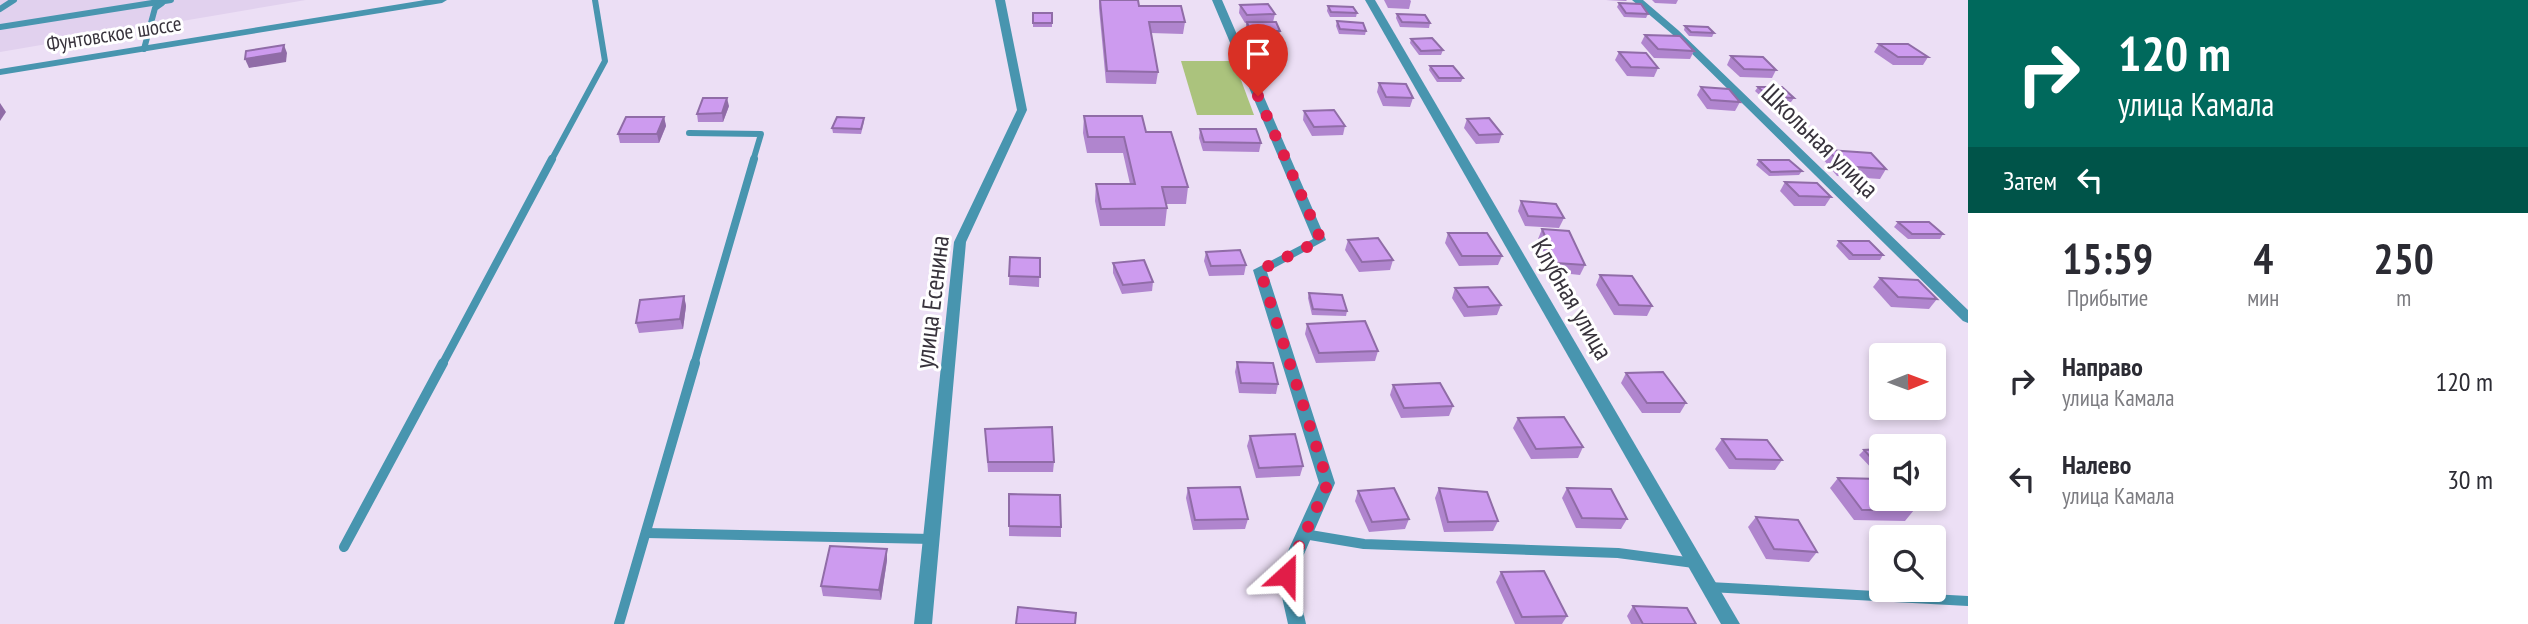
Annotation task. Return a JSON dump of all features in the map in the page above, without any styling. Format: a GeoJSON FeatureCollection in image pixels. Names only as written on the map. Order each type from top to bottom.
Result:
{"type":"FeatureCollection","features":[{"type":"Feature","properties":{"kind":"street","name":"Фунтовское шоссе"},"geometry":{"type":"LineString","coordinates":[[0,72],[442,0]]}},
{"type":"Feature","properties":{"kind":"street","name":"улица Есенина"},"geometry":{"type":"LineString","coordinates":[[923,624],[960,242],[1022,110],[1000,0]]}},
{"type":"Feature","properties":{"kind":"street"},"geometry":{"type":"LineString","coordinates":[[1217,0],[1321,240],[1260,270],[1328,483],[1286,575],[1297,624]]}},
{"type":"Feature","properties":{"kind":"street","name":"Клубная улица"},"geometry":{"type":"LineString","coordinates":[[1370,0],[1731,624]]}},
{"type":"Feature","properties":{"kind":"street","name":"Школьная улица"},"geometry":{"type":"LineString","coordinates":[[1637,0],[1675,32],[1968,318]]}},
{"type":"Feature","properties":{"kind":"lane"},"geometry":{"type":"LineString","coordinates":[[0,9],[14,0]]}},
{"type":"Feature","properties":{"kind":"lane"},"geometry":{"type":"LineString","coordinates":[[144,49],[155,8],[167,0]]}},
{"type":"Feature","properties":{"kind":"lane"},"geometry":{"type":"LineString","coordinates":[[0,27],[167,0]]}},
{"type":"Feature","properties":{"kind":"lane"},"geometry":{"type":"LineString","coordinates":[[344,547],[605,61],[595,0]]}},
{"type":"Feature","properties":{"kind":"lane"},"geometry":{"type":"LineString","coordinates":[[620,624],[761,134],[689,133]]}},
{"type":"Feature","properties":{"kind":"lane"},"geometry":{"type":"LineString","coordinates":[[646,533],[932,539]]}},
{"type":"Feature","properties":{"kind":"lane"},"geometry":{"type":"LineString","coordinates":[[1304,534],[1364,544],[1618,553],[1695,563]]}},
{"type":"Feature","properties":{"kind":"lane"},"geometry":{"type":"LineString","coordinates":[[1709,587],[1968,601]]}},
{"type":"Feature","properties":{"kind":"shaded area"},"geometry":{"type":"Polygon","coordinates":[[[0,0],[306,0],[0,52],[0,0]]]}},
{"type":"Feature","properties":{"kind":"green space"},"geometry":{"type":"Polygon","coordinates":[[[1181,61],[1234,61],[1254,115],[1197,115],[1181,61]]]}},
{"type":"Feature","properties":{"kind":"building"},"geometry":{"type":"Polygon","coordinates":[[[1100,0],[1138,0],[1139,6],[1181,6],[1185,22],[1149,22],[1158,72],[1107,71],[1100,0]]]}},
{"type":"Feature","properties":{"kind":"building"},"geometry":{"type":"Polygon","coordinates":[[[1619,3],[1641,4],[1648,14],[1626,13],[1619,3]]]}},
{"type":"Feature","properties":{"kind":"building"},"geometry":{"type":"Polygon","coordinates":[[[1268,4],[1275,14],[1247,15],[1240,5],[1268,4]]]}},
{"type":"Feature","properties":{"kind":"building"},"geometry":{"type":"Polygon","coordinates":[[[1328,6],[1353,7],[1357,13],[1331,12],[1328,6]]]}},
{"type":"Feature","properties":{"kind":"building"},"geometry":{"type":"Polygon","coordinates":[[[1033,13],[1052,13],[1052,23],[1033,23],[1033,13]]]}},
{"type":"Feature","properties":{"kind":"building"},"geometry":{"type":"Polygon","coordinates":[[[1397,14],[1425,15],[1430,23],[1402,22],[1397,14]]]}},
{"type":"Feature","properties":{"kind":"building"},"geometry":{"type":"Polygon","coordinates":[[[1337,21],[1363,23],[1366,31],[1340,29],[1337,21]]]}},
{"type":"Feature","properties":{"kind":"building"},"geometry":{"type":"Polygon","coordinates":[[[1247,22],[1276,22],[1280,31],[1250,31],[1247,22]]]}},
{"type":"Feature","properties":{"kind":"building"},"geometry":{"type":"Polygon","coordinates":[[[1685,26],[1708,27],[1714,33],[1691,32],[1685,26]]]}},
{"type":"Feature","properties":{"kind":"building"},"geometry":{"type":"Polygon","coordinates":[[[1645,35],[1680,36],[1694,51],[1658,49],[1645,35]]]}},
{"type":"Feature","properties":{"kind":"building"},"geometry":{"type":"Polygon","coordinates":[[[1432,38],[1443,50],[1421,51],[1411,39],[1432,38]]]}},
{"type":"Feature","properties":{"kind":"building"},"geometry":{"type":"Polygon","coordinates":[[[1879,44],[1908,44],[1928,57],[1898,57],[1879,44]]]}},
{"type":"Feature","properties":{"kind":"building"},"geometry":{"type":"Polygon","coordinates":[[[284,45],[282,53],[245,59],[246,51],[284,45]]]}},
{"type":"Feature","properties":{"kind":"building"},"geometry":{"type":"Polygon","coordinates":[[[1619,52],[1646,53],[1658,68],[1631,67],[1619,52]]]}},
{"type":"Feature","properties":{"kind":"building"},"geometry":{"type":"Polygon","coordinates":[[[1731,56],[1763,57],[1776,70],[1744,69],[1731,56]]]}},
{"type":"Feature","properties":{"kind":"building"},"geometry":{"type":"Polygon","coordinates":[[[1430,66],[1453,66],[1463,78],[1439,78],[1430,66]]]}},
{"type":"Feature","properties":{"kind":"building"},"geometry":{"type":"Polygon","coordinates":[[[1379,83],[1406,84],[1413,98],[1386,97],[1379,83]]]}},
{"type":"Feature","properties":{"kind":"building"},"geometry":{"type":"Polygon","coordinates":[[[1701,87],[1729,89],[1740,102],[1711,100],[1701,87]]]}},
{"type":"Feature","properties":{"kind":"building"},"geometry":{"type":"Polygon","coordinates":[[[1758,87],[1782,87],[1794,98],[1769,97],[1758,87]]]}},
{"type":"Feature","properties":{"kind":"building"},"geometry":{"type":"Polygon","coordinates":[[[703,98],[727,98],[722,113],[697,114],[703,98]]]}},
{"type":"Feature","properties":{"kind":"building"},"geometry":{"type":"Polygon","coordinates":[[[1334,110],[1345,126],[1314,127],[1304,111],[1334,110]]]}},
{"type":"Feature","properties":{"kind":"building"},"geometry":{"type":"Polygon","coordinates":[[[1084,116],[1142,116],[1146,132],[1171,132],[1188,187],[1162,187],[1167,208],[1101,209],[1096,184],[1135,184],[1124,137],[1088,137],[1084,116]]]}},
{"type":"Feature","properties":{"kind":"building"},"geometry":{"type":"Polygon","coordinates":[[[626,117],[664,117],[657,134],[618,134],[626,117]]]}},
{"type":"Feature","properties":{"kind":"building"},"geometry":{"type":"Polygon","coordinates":[[[837,117],[864,118],[861,129],[832,128],[837,117]]]}},
{"type":"Feature","properties":{"kind":"building"},"geometry":{"type":"Polygon","coordinates":[[[1489,118],[1502,134],[1479,135],[1467,119],[1489,118]]]}},
{"type":"Feature","properties":{"kind":"building"},"geometry":{"type":"Polygon","coordinates":[[[1200,129],[1256,129],[1261,143],[1204,142],[1200,129]]]}},
{"type":"Feature","properties":{"kind":"building"},"geometry":{"type":"Polygon","coordinates":[[[1828,150],[1871,153],[1886,169],[1842,166],[1828,150]]]}},
{"type":"Feature","properties":{"kind":"building"},"geometry":{"type":"Polygon","coordinates":[[[1759,160],[1789,160],[1802,171],[1771,172],[1759,160]]]}},
{"type":"Feature","properties":{"kind":"building"},"geometry":{"type":"Polygon","coordinates":[[[1785,182],[1817,183],[1831,197],[1799,196],[1785,182]]]}},
{"type":"Feature","properties":{"kind":"building"},"geometry":{"type":"Polygon","coordinates":[[[1521,201],[1556,204],[1564,218],[1528,216],[1521,201]]]}},
{"type":"Feature","properties":{"kind":"building"},"geometry":{"type":"Polygon","coordinates":[[[1898,222],[1929,222],[1943,234],[1912,234],[1898,222]]]}},
{"type":"Feature","properties":{"kind":"building"},"geometry":{"type":"Polygon","coordinates":[[[1542,229],[1569,231],[1585,265],[1556,263],[1542,229]]]}},
{"type":"Feature","properties":{"kind":"building"},"geometry":{"type":"Polygon","coordinates":[[[1448,233],[1487,233],[1502,256],[1462,256],[1448,233]]]}},
{"type":"Feature","properties":{"kind":"building"},"geometry":{"type":"Polygon","coordinates":[[[1378,238],[1393,260],[1362,262],[1348,240],[1378,238]]]}},
{"type":"Feature","properties":{"kind":"building"},"geometry":{"type":"Polygon","coordinates":[[[1839,241],[1869,241],[1883,255],[1853,255],[1839,241]]]}},
{"type":"Feature","properties":{"kind":"building"},"geometry":{"type":"Polygon","coordinates":[[[1240,250],[1246,265],[1211,266],[1206,252],[1240,250]]]}},
{"type":"Feature","properties":{"kind":"building"},"geometry":{"type":"Polygon","coordinates":[[[1010,257],[1040,258],[1040,277],[1009,276],[1010,257]]]}},
{"type":"Feature","properties":{"kind":"building"},"geometry":{"type":"Polygon","coordinates":[[[1144,260],[1153,282],[1123,285],[1113,263],[1144,260]]]}},
{"type":"Feature","properties":{"kind":"building"},"geometry":{"type":"Polygon","coordinates":[[[1600,275],[1632,276],[1652,306],[1619,305],[1600,275]]]}},
{"type":"Feature","properties":{"kind":"building"},"geometry":{"type":"Polygon","coordinates":[[[1880,278],[1918,280],[1937,299],[1898,297],[1880,278]]]}},
{"type":"Feature","properties":{"kind":"building"},"geometry":{"type":"Polygon","coordinates":[[[1488,287],[1501,305],[1468,307],[1455,288],[1488,287]]]}},
{"type":"Feature","properties":{"kind":"building"},"geometry":{"type":"Polygon","coordinates":[[[1309,293],[1342,295],[1347,311],[1313,309],[1309,293]]]}},
{"type":"Feature","properties":{"kind":"building"},"geometry":{"type":"Polygon","coordinates":[[[684,296],[680,319],[636,323],[640,300],[684,296]]]}},
{"type":"Feature","properties":{"kind":"building"},"geometry":{"type":"Polygon","coordinates":[[[1365,321],[1378,351],[1319,353],[1307,324],[1365,321]]]}},
{"type":"Feature","properties":{"kind":"building"},"geometry":{"type":"Polygon","coordinates":[[[1237,362],[1273,363],[1278,384],[1241,383],[1237,362]]]}},
{"type":"Feature","properties":{"kind":"building"},"geometry":{"type":"Polygon","coordinates":[[[1663,372],[1686,403],[1647,403],[1626,373],[1663,372]]]}},
{"type":"Feature","properties":{"kind":"building"},"geometry":{"type":"Polygon","coordinates":[[[1440,383],[1453,406],[1404,408],[1393,385],[1440,383]]]}},
{"type":"Feature","properties":{"kind":"building"},"geometry":{"type":"Polygon","coordinates":[[[1564,417],[1583,447],[1536,449],[1518,418],[1564,417]]]}},
{"type":"Feature","properties":{"kind":"building"},"geometry":{"type":"Polygon","coordinates":[[[1052,427],[1054,462],[988,462],[985,429],[1052,427]]]}},
{"type":"Feature","properties":{"kind":"building"},"geometry":{"type":"Polygon","coordinates":[[[1295,434],[1303,466],[1259,468],[1250,436],[1295,434]]]}},
{"type":"Feature","properties":{"kind":"building"},"geometry":{"type":"Polygon","coordinates":[[[1722,439],[1767,440],[1782,460],[1736,459],[1722,439]]]}},
{"type":"Feature","properties":{"kind":"building"},"geometry":{"type":"Polygon","coordinates":[[[1838,478],[1869,479],[1869,510],[1862,510],[1838,478]]]}},
{"type":"Feature","properties":{"kind":"building"},"geometry":{"type":"Polygon","coordinates":[[[1240,487],[1248,519],[1195,520],[1188,488],[1240,487]]]}},
{"type":"Feature","properties":{"kind":"building"},"geometry":{"type":"Polygon","coordinates":[[[1394,488],[1409,519],[1372,522],[1358,491],[1394,488]]]}},
{"type":"Feature","properties":{"kind":"building"},"geometry":{"type":"Polygon","coordinates":[[[1439,488],[1487,492],[1498,521],[1448,522],[1439,488]]]}},
{"type":"Feature","properties":{"kind":"building"},"geometry":{"type":"Polygon","coordinates":[[[1567,488],[1611,489],[1627,519],[1582,518],[1567,488]]]}},
{"type":"Feature","properties":{"kind":"building"},"geometry":{"type":"Polygon","coordinates":[[[1009,494],[1060,495],[1061,527],[1009,526],[1009,494]]]}},
{"type":"Feature","properties":{"kind":"building"},"geometry":{"type":"Polygon","coordinates":[[[1756,517],[1798,520],[1817,552],[1774,549],[1756,517]]]}},
{"type":"Feature","properties":{"kind":"building"},"geometry":{"type":"Polygon","coordinates":[[[830,546],[887,549],[879,590],[821,586],[830,546]]]}},
{"type":"Feature","properties":{"kind":"building"},"geometry":{"type":"Polygon","coordinates":[[[1544,571],[1567,616],[1522,617],[1501,572],[1544,571]]]}},
{"type":"Feature","properties":{"kind":"building"},"geometry":{"type":"Polygon","coordinates":[[[1633,606],[1687,608],[1696,624],[1643,624],[1633,606]]]}},
{"type":"Feature","properties":{"kind":"building"},"geometry":{"type":"Polygon","coordinates":[[[1018,607],[1076,613],[1075,624],[1016,624],[1018,607]]]}},
{"type":"Feature","properties":{"kind":"route"},"geometry":{"type":"LineString","coordinates":[[1258,96],[1321,240],[1260,270],[1328,483],[1286,575]]}}]}
